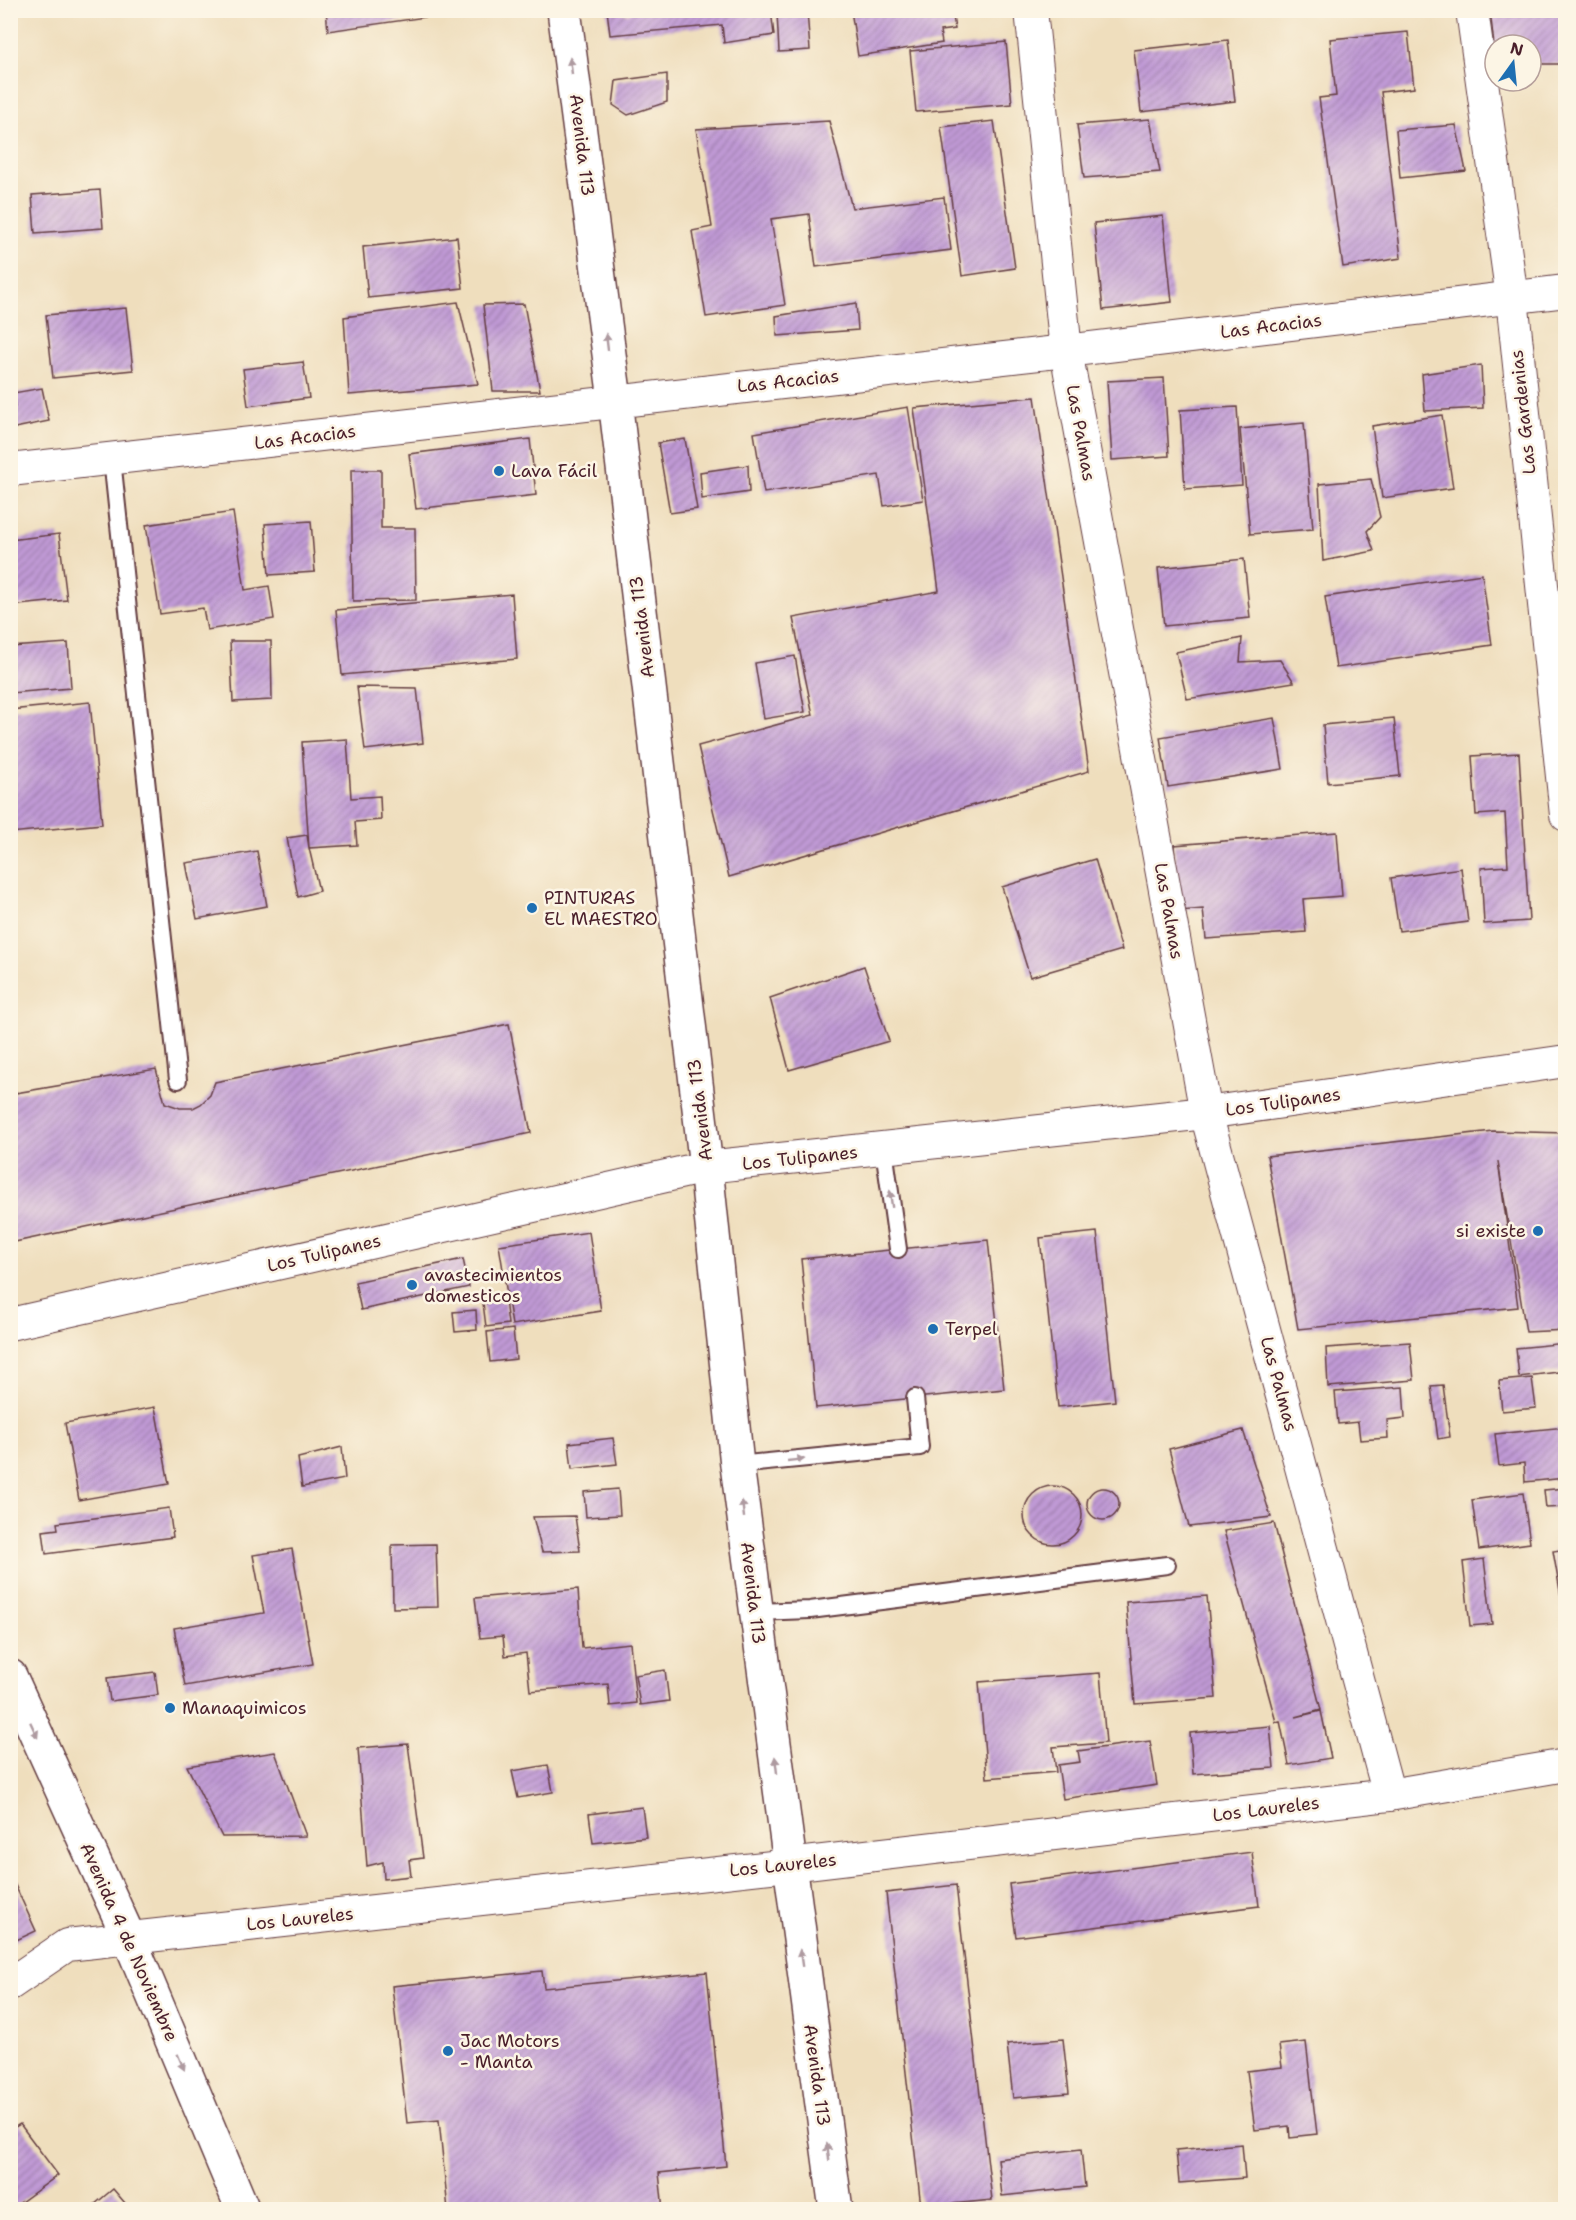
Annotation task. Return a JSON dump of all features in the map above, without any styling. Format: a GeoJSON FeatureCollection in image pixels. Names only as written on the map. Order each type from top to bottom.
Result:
{"type":"FeatureCollection","features":[{"type":"Feature","properties":{"kind":"main road","name":"Avenida 113"},"geometry":{"type":"LineString","coordinates":[[564,10],[615,400],[706,1167],[737,1465],[836,2210]]}},
{"type":"Feature","properties":{"kind":"main road","name":"Avenida 4 de Noviembre"},"geometry":{"type":"LineString","coordinates":[[10,1676],[129,1938],[243,2210]]}},
{"type":"Feature","properties":{"kind":"street","name":"Las Palmas"},"geometry":{"type":"LineString","coordinates":[[1031,10],[1066,351],[1206,1113],[1389,1795]]}},
{"type":"Feature","properties":{"kind":"street","name":"Las Gardenias"},"geometry":{"type":"LineString","coordinates":[[1472,10],[1512,298],[1566,815]]}},
{"type":"Feature","properties":{"kind":"street","name":"Las Acacias"},"geometry":{"type":"LineString","coordinates":[[10,470],[615,400],[1066,351],[1566,291]]}},
{"type":"Feature","properties":{"kind":"street","name":"Los Tulipanes"},"geometry":{"type":"LineString","coordinates":[[10,1324],[706,1167],[1206,1113],[1566,1061]]}},
{"type":"Feature","properties":{"kind":"street","name":"Los Laureles"},"geometry":{"type":"LineString","coordinates":[[10,1984],[67,1945],[1389,1795],[1566,1765]]}},
{"type":"Feature","properties":{"kind":"lane"},"geometry":{"type":"LineString","coordinates":[[112,459],[178,1080]]}},
{"type":"Feature","properties":{"kind":"lane"},"geometry":{"type":"LineString","coordinates":[[884,1149],[898,1249]]}},
{"type":"Feature","properties":{"kind":"lane"},"geometry":{"type":"LineString","coordinates":[[737,1465],[920,1447],[915,1398]]}},
{"type":"Feature","properties":{"kind":"lane"},"geometry":{"type":"LineString","coordinates":[[756,1612],[810,1610],[1167,1565]]}},
{"type":"Feature","properties":{"kind":"building"},"geometry":{"type":"Polygon","coordinates":[[[326,10],[446,10],[447,14],[328,31],[326,10]]]}},
{"type":"Feature","properties":{"kind":"building"},"geometry":{"type":"Polygon","coordinates":[[[607,10],[628,14],[633,10],[771,10],[774,35],[724,43],[722,25],[610,35],[607,10]]]}},
{"type":"Feature","properties":{"kind":"building"},"geometry":{"type":"Polygon","coordinates":[[[851,10],[952,10],[955,29],[940,31],[942,43],[858,56],[851,10]]]}},
{"type":"Feature","properties":{"kind":"building"},"geometry":{"type":"Polygon","coordinates":[[[1490,10],[1566,10],[1566,64],[1543,64],[1543,33],[1493,33],[1490,10]]]}},
{"type":"Feature","properties":{"kind":"building"},"geometry":{"type":"Polygon","coordinates":[[[807,11],[810,50],[779,52],[777,13],[807,11]]]}},
{"type":"Feature","properties":{"kind":"building"},"geometry":{"type":"Polygon","coordinates":[[[1408,32],[1414,88],[1381,92],[1401,258],[1343,267],[1319,98],[1336,96],[1330,39],[1408,32]]]}},
{"type":"Feature","properties":{"kind":"building"},"geometry":{"type":"Polygon","coordinates":[[[1228,40],[1235,101],[1141,112],[1134,50],[1228,40]]]}},
{"type":"Feature","properties":{"kind":"building"},"geometry":{"type":"Polygon","coordinates":[[[1006,42],[1012,104],[916,112],[910,51],[1006,42]]]}},
{"type":"Feature","properties":{"kind":"building"},"geometry":{"type":"Polygon","coordinates":[[[667,74],[667,102],[628,115],[613,105],[616,81],[667,74]]]}},
{"type":"Feature","properties":{"kind":"building"},"geometry":{"type":"Polygon","coordinates":[[[1150,119],[1160,172],[1084,178],[1077,125],[1150,119]]]}},
{"type":"Feature","properties":{"kind":"building"},"geometry":{"type":"Polygon","coordinates":[[[829,121],[852,208],[944,197],[951,250],[816,267],[809,214],[771,219],[785,305],[706,317],[692,231],[712,227],[696,129],[829,121]]]}},
{"type":"Feature","properties":{"kind":"building"},"geometry":{"type":"Polygon","coordinates":[[[994,121],[1015,268],[962,276],[941,127],[994,121]]]}},
{"type":"Feature","properties":{"kind":"building"},"geometry":{"type":"Polygon","coordinates":[[[1456,125],[1466,171],[1400,178],[1396,130],[1456,125]]]}},
{"type":"Feature","properties":{"kind":"building"},"geometry":{"type":"Polygon","coordinates":[[[100,190],[103,228],[35,233],[32,195],[100,190]]]}},
{"type":"Feature","properties":{"kind":"building"},"geometry":{"type":"Polygon","coordinates":[[[1163,216],[1172,302],[1103,310],[1094,223],[1163,216]]]}},
{"type":"Feature","properties":{"kind":"building"},"geometry":{"type":"Polygon","coordinates":[[[457,237],[463,288],[368,298],[363,247],[457,237]]]}},
{"type":"Feature","properties":{"kind":"building"},"geometry":{"type":"Polygon","coordinates":[[[458,302],[478,384],[349,395],[344,317],[458,302]]]}},
{"type":"Feature","properties":{"kind":"building"},"geometry":{"type":"Polygon","coordinates":[[[856,303],[858,330],[777,336],[776,316],[856,303]]]}},
{"type":"Feature","properties":{"kind":"building"},"geometry":{"type":"Polygon","coordinates":[[[524,304],[540,391],[493,391],[483,305],[524,304]]]}},
{"type":"Feature","properties":{"kind":"building"},"geometry":{"type":"Polygon","coordinates":[[[126,308],[133,370],[53,378],[46,315],[126,308]]]}},
{"type":"Feature","properties":{"kind":"building"},"geometry":{"type":"Polygon","coordinates":[[[303,362],[309,398],[248,406],[243,369],[303,362]]]}},
{"type":"Feature","properties":{"kind":"building"},"geometry":{"type":"Polygon","coordinates":[[[1481,365],[1483,408],[1425,411],[1422,374],[1481,365]]]}},
{"type":"Feature","properties":{"kind":"building"},"geometry":{"type":"Polygon","coordinates":[[[1164,378],[1169,456],[1112,460],[1107,381],[1164,378]]]}},
{"type":"Feature","properties":{"kind":"building"},"geometry":{"type":"Polygon","coordinates":[[[42,388],[49,421],[10,429],[10,408],[15,407],[13,393],[42,388]]]}},
{"type":"Feature","properties":{"kind":"building"},"geometry":{"type":"Polygon","coordinates":[[[1035,397],[1089,771],[729,877],[698,746],[813,715],[793,618],[939,591],[914,408],[1035,397]]]}},
{"type":"Feature","properties":{"kind":"building"},"geometry":{"type":"Polygon","coordinates":[[[908,407],[923,500],[884,506],[879,475],[764,493],[754,433],[908,407]]]}},
{"type":"Feature","properties":{"kind":"building"},"geometry":{"type":"Polygon","coordinates":[[[1237,407],[1242,485],[1185,489],[1180,410],[1237,407]]]}},
{"type":"Feature","properties":{"kind":"building"},"geometry":{"type":"Polygon","coordinates":[[[1442,415],[1453,488],[1382,498],[1372,426],[1442,415]]]}},
{"type":"Feature","properties":{"kind":"building"},"geometry":{"type":"Polygon","coordinates":[[[1304,423],[1313,529],[1250,534],[1240,429],[1304,423]]]}},
{"type":"Feature","properties":{"kind":"building"},"geometry":{"type":"Polygon","coordinates":[[[530,439],[536,495],[416,509],[409,454],[530,439]]]}},
{"type":"Feature","properties":{"kind":"building"},"geometry":{"type":"Polygon","coordinates":[[[685,439],[697,509],[670,513],[658,443],[685,439]]]}},
{"type":"Feature","properties":{"kind":"building"},"geometry":{"type":"Polygon","coordinates":[[[748,465],[749,492],[702,499],[700,472],[748,465]]]}},
{"type":"Feature","properties":{"kind":"building"},"geometry":{"type":"Polygon","coordinates":[[[351,470],[381,470],[381,528],[415,528],[416,600],[353,601],[351,470]]]}},
{"type":"Feature","properties":{"kind":"building"},"geometry":{"type":"Polygon","coordinates":[[[1371,479],[1380,517],[1367,531],[1374,551],[1323,561],[1319,484],[1371,479]]]}},
{"type":"Feature","properties":{"kind":"building"},"geometry":{"type":"Polygon","coordinates":[[[233,512],[245,590],[269,586],[274,619],[207,630],[203,608],[160,614],[146,525],[233,512]]]}},
{"type":"Feature","properties":{"kind":"building"},"geometry":{"type":"Polygon","coordinates":[[[311,521],[315,572],[269,575],[265,524],[311,521]]]}},
{"type":"Feature","properties":{"kind":"building"},"geometry":{"type":"Polygon","coordinates":[[[59,534],[67,600],[10,606],[10,540],[59,534]]]}},
{"type":"Feature","properties":{"kind":"building"},"geometry":{"type":"Polygon","coordinates":[[[1244,559],[1250,618],[1164,626],[1158,568],[1244,559]]]}},
{"type":"Feature","properties":{"kind":"building"},"geometry":{"type":"Polygon","coordinates":[[[1482,574],[1492,645],[1336,668],[1325,597],[1482,574]]]}},
{"type":"Feature","properties":{"kind":"building"},"geometry":{"type":"Polygon","coordinates":[[[512,594],[517,659],[342,675],[336,610],[512,594]]]}},
{"type":"Feature","properties":{"kind":"building"},"geometry":{"type":"Polygon","coordinates":[[[1242,638],[1240,662],[1280,660],[1294,682],[1187,699],[1176,652],[1242,638]]]}},
{"type":"Feature","properties":{"kind":"building"},"geometry":{"type":"Polygon","coordinates":[[[230,641],[271,641],[272,700],[233,702],[230,641]]]}},
{"type":"Feature","properties":{"kind":"building"},"geometry":{"type":"Polygon","coordinates":[[[68,643],[71,688],[10,693],[10,647],[68,643]]]}},
{"type":"Feature","properties":{"kind":"building"},"geometry":{"type":"Polygon","coordinates":[[[795,656],[805,712],[764,719],[755,663],[795,656]]]}},
{"type":"Feature","properties":{"kind":"building"},"geometry":{"type":"Polygon","coordinates":[[[357,687],[417,688],[423,743],[365,750],[357,687]]]}},
{"type":"Feature","properties":{"kind":"building"},"geometry":{"type":"Polygon","coordinates":[[[90,702],[102,824],[10,833],[10,710],[90,702]]]}},
{"type":"Feature","properties":{"kind":"building"},"geometry":{"type":"Polygon","coordinates":[[[1274,718],[1283,769],[1168,787],[1160,737],[1274,718]]]}},
{"type":"Feature","properties":{"kind":"building"},"geometry":{"type":"Polygon","coordinates":[[[1394,718],[1400,776],[1328,783],[1323,725],[1394,718]]]}},
{"type":"Feature","properties":{"kind":"building"},"geometry":{"type":"Polygon","coordinates":[[[347,739],[351,798],[380,796],[381,820],[355,822],[357,845],[309,848],[302,742],[347,739]]]}},
{"type":"Feature","properties":{"kind":"building"},"geometry":{"type":"Polygon","coordinates":[[[1519,753],[1529,921],[1484,924],[1481,868],[1508,866],[1505,813],[1476,815],[1472,756],[1519,753]]]}},
{"type":"Feature","properties":{"kind":"building"},"geometry":{"type":"Polygon","coordinates":[[[1337,832],[1342,896],[1303,899],[1306,932],[1206,939],[1203,909],[1179,911],[1174,845],[1337,832]]]}},
{"type":"Feature","properties":{"kind":"building"},"geometry":{"type":"Polygon","coordinates":[[[307,835],[319,891],[298,897],[287,838],[307,835]]]}},
{"type":"Feature","properties":{"kind":"building"},"geometry":{"type":"Polygon","coordinates":[[[257,851],[267,906],[197,919],[186,863],[257,851]]]}},
{"type":"Feature","properties":{"kind":"building"},"geometry":{"type":"Polygon","coordinates":[[[1095,859],[1122,950],[1030,977],[1002,887],[1095,859]]]}},
{"type":"Feature","properties":{"kind":"building"},"geometry":{"type":"Polygon","coordinates":[[[1461,868],[1468,922],[1399,931],[1391,878],[1461,868]]]}},
{"type":"Feature","properties":{"kind":"building"},"geometry":{"type":"Polygon","coordinates":[[[864,966],[889,1041],[789,1070],[770,998],[864,966]]]}},
{"type":"Feature","properties":{"kind":"building"},"geometry":{"type":"Polygon","coordinates":[[[509,1024],[531,1133],[10,1243],[10,1094],[156,1069],[165,1103],[180,1108],[193,1108],[210,1095],[215,1082],[509,1024]]]}},
{"type":"Feature","properties":{"kind":"building"},"geometry":{"type":"Polygon","coordinates":[[[1493,1131],[1566,1133],[1566,1330],[1526,1332],[1498,1161],[1518,1307],[1298,1329],[1267,1156],[1493,1131]]]}},
{"type":"Feature","properties":{"kind":"building"},"geometry":{"type":"Polygon","coordinates":[[[589,1232],[601,1311],[512,1325],[499,1245],[589,1232]]]}},
{"type":"Feature","properties":{"kind":"building"},"geometry":{"type":"Polygon","coordinates":[[[1097,1232],[1115,1401],[1058,1407],[1040,1238],[1097,1232]]]}},
{"type":"Feature","properties":{"kind":"building"},"geometry":{"type":"Polygon","coordinates":[[[988,1240],[1004,1389],[816,1408],[801,1259],[988,1240]]]}},
{"type":"Feature","properties":{"kind":"building","name":"avastecimientos domesticos"},"geometry":{"type":"Polygon","coordinates":[[[463,1259],[469,1287],[361,1310],[355,1282],[463,1259]]]}},
{"type":"Feature","properties":{"kind":"building"},"geometry":{"type":"Polygon","coordinates":[[[505,1300],[508,1324],[486,1327],[483,1303],[505,1300]]]}},
{"type":"Feature","properties":{"kind":"building"},"geometry":{"type":"Polygon","coordinates":[[[476,1310],[477,1330],[455,1332],[453,1312],[476,1310]]]}},
{"type":"Feature","properties":{"kind":"building"},"geometry":{"type":"Polygon","coordinates":[[[513,1329],[516,1359],[490,1362],[487,1332],[513,1329]]]}},
{"type":"Feature","properties":{"kind":"building"},"geometry":{"type":"Polygon","coordinates":[[[1410,1342],[1414,1380],[1328,1387],[1326,1348],[1410,1342]]]}},
{"type":"Feature","properties":{"kind":"building"},"geometry":{"type":"Polygon","coordinates":[[[1566,1343],[1566,1371],[1519,1377],[1516,1348],[1566,1343]]]}},
{"type":"Feature","properties":{"kind":"building"},"geometry":{"type":"Polygon","coordinates":[[[1532,1378],[1536,1408],[1502,1411],[1499,1381],[1532,1378]]]}},
{"type":"Feature","properties":{"kind":"building"},"geometry":{"type":"Polygon","coordinates":[[[1443,1385],[1450,1437],[1438,1439],[1431,1386],[1443,1385]]]}},
{"type":"Feature","properties":{"kind":"building"},"geometry":{"type":"Polygon","coordinates":[[[1403,1387],[1405,1418],[1387,1420],[1388,1438],[1360,1440],[1358,1422],[1338,1424],[1335,1392],[1403,1387]]]}},
{"type":"Feature","properties":{"kind":"building"},"geometry":{"type":"Polygon","coordinates":[[[155,1407],[169,1484],[79,1500],[65,1423],[155,1407]]]}},
{"type":"Feature","properties":{"kind":"building"},"geometry":{"type":"Polygon","coordinates":[[[1566,1427],[1566,1478],[1525,1482],[1524,1463],[1499,1466],[1495,1434],[1566,1427]]]}},
{"type":"Feature","properties":{"kind":"building"},"geometry":{"type":"Polygon","coordinates":[[[1243,1430],[1271,1517],[1189,1527],[1169,1449],[1243,1430]]]}},
{"type":"Feature","properties":{"kind":"building"},"geometry":{"type":"Polygon","coordinates":[[[613,1438],[617,1464],[572,1469],[569,1443],[613,1438]]]}},
{"type":"Feature","properties":{"kind":"building"},"geometry":{"type":"Polygon","coordinates":[[[342,1447],[345,1479],[302,1487],[298,1458],[342,1447]]]}},
{"type":"Feature","properties":{"kind":"building"},"geometry":{"type":"Polygon","coordinates":[[[1053,1486],[1064,1488],[1077,1499],[1082,1515],[1080,1526],[1069,1539],[1053,1544],[1042,1542],[1029,1531],[1024,1515],[1026,1504],[1037,1491],[1053,1486]]]}},
{"type":"Feature","properties":{"kind":"building"},"geometry":{"type":"Polygon","coordinates":[[[1103,1488],[1114,1493],[1119,1504],[1114,1515],[1103,1520],[1092,1515],[1087,1504],[1092,1493],[1103,1488]]]}},
{"type":"Feature","properties":{"kind":"building"},"geometry":{"type":"Polygon","coordinates":[[[1566,1488],[1566,1507],[1546,1508],[1544,1490],[1566,1488]]]}},
{"type":"Feature","properties":{"kind":"building"},"geometry":{"type":"Polygon","coordinates":[[[618,1489],[620,1515],[586,1517],[584,1492],[618,1489]]]}},
{"type":"Feature","properties":{"kind":"building"},"geometry":{"type":"Polygon","coordinates":[[[1523,1493],[1530,1543],[1479,1550],[1472,1500],[1523,1493]]]}},
{"type":"Feature","properties":{"kind":"building"},"geometry":{"type":"Polygon","coordinates":[[[169,1508],[173,1537],[46,1554],[43,1531],[58,1529],[57,1523],[169,1508]]]}},
{"type":"Feature","properties":{"kind":"building"},"geometry":{"type":"Polygon","coordinates":[[[575,1516],[580,1551],[542,1552],[533,1517],[575,1516]]]}},
{"type":"Feature","properties":{"kind":"building"},"geometry":{"type":"Polygon","coordinates":[[[1274,1523],[1321,1710],[1296,1717],[1321,1711],[1331,1758],[1289,1765],[1280,1721],[1276,1722],[1224,1531],[1274,1523]]]}},
{"type":"Feature","properties":{"kind":"building"},"geometry":{"type":"Polygon","coordinates":[[[436,1544],[438,1607],[393,1608],[392,1545],[436,1544]]]}},
{"type":"Feature","properties":{"kind":"building"},"geometry":{"type":"Polygon","coordinates":[[[292,1549],[313,1664],[185,1686],[174,1628],[264,1613],[253,1555],[292,1549]]]}},
{"type":"Feature","properties":{"kind":"building"},"geometry":{"type":"Polygon","coordinates":[[[1566,1549],[1566,1608],[1563,1608],[1553,1551],[1566,1549]]]}},
{"type":"Feature","properties":{"kind":"building"},"geometry":{"type":"Polygon","coordinates":[[[1484,1559],[1492,1624],[1470,1626],[1463,1562],[1484,1559]]]}},
{"type":"Feature","properties":{"kind":"building"},"geometry":{"type":"Polygon","coordinates":[[[578,1589],[582,1648],[630,1643],[636,1703],[610,1706],[608,1684],[530,1691],[526,1653],[505,1656],[503,1636],[480,1638],[475,1598],[578,1589]]]}},
{"type":"Feature","properties":{"kind":"building"},"geometry":{"type":"Polygon","coordinates":[[[1207,1596],[1216,1698],[1135,1704],[1126,1602],[1207,1596]]]}},
{"type":"Feature","properties":{"kind":"building"},"geometry":{"type":"Polygon","coordinates":[[[665,1670],[669,1701],[640,1705],[635,1675],[665,1670]]]}},
{"type":"Feature","properties":{"kind":"building"},"geometry":{"type":"Polygon","coordinates":[[[155,1672],[158,1695],[110,1701],[107,1678],[155,1672]]]}},
{"type":"Feature","properties":{"kind":"building"},"geometry":{"type":"Polygon","coordinates":[[[1100,1673],[1106,1743],[1053,1747],[1056,1772],[987,1778],[979,1682],[1100,1673]]]}},
{"type":"Feature","properties":{"kind":"building"},"geometry":{"type":"Polygon","coordinates":[[[1270,1726],[1274,1768],[1193,1774],[1190,1733],[1270,1726]]]}},
{"type":"Feature","properties":{"kind":"building"},"geometry":{"type":"Polygon","coordinates":[[[1150,1741],[1157,1785],[1063,1799],[1058,1765],[1080,1762],[1078,1751],[1150,1741]]]}},
{"type":"Feature","properties":{"kind":"building"},"geometry":{"type":"Polygon","coordinates":[[[408,1744],[423,1858],[409,1860],[411,1876],[384,1879],[383,1862],[367,1866],[358,1748],[408,1744]]]}},
{"type":"Feature","properties":{"kind":"building"},"geometry":{"type":"Polygon","coordinates":[[[275,1752],[306,1836],[222,1837],[187,1766],[275,1752]]]}},
{"type":"Feature","properties":{"kind":"building"},"geometry":{"type":"Polygon","coordinates":[[[548,1765],[553,1792],[518,1798],[512,1771],[548,1765]]]}},
{"type":"Feature","properties":{"kind":"building"},"geometry":{"type":"Polygon","coordinates":[[[642,1807],[646,1837],[593,1843],[589,1814],[642,1807]]]}},
{"type":"Feature","properties":{"kind":"building"},"geometry":{"type":"Polygon","coordinates":[[[1252,1852],[1259,1906],[1016,1937],[1009,1884],[1252,1852]]]}},
{"type":"Feature","properties":{"kind":"building"},"geometry":{"type":"Polygon","coordinates":[[[10,1874],[36,1931],[10,1943],[10,1874]]]}},
{"type":"Feature","properties":{"kind":"building"},"geometry":{"type":"Polygon","coordinates":[[[956,1885],[992,2200],[921,2207],[886,1893],[956,1885]]]}},
{"type":"Feature","properties":{"kind":"building"},"geometry":{"type":"Polygon","coordinates":[[[542,1971],[544,1988],[707,1972],[726,2166],[659,2173],[663,2210],[448,2210],[439,2120],[407,2123],[392,1986],[542,1971]]]}},
{"type":"Feature","properties":{"kind":"building"},"geometry":{"type":"Polygon","coordinates":[[[1063,2039],[1069,2093],[1013,2098],[1007,2044],[1063,2039]]]}},
{"type":"Feature","properties":{"kind":"building"},"geometry":{"type":"Polygon","coordinates":[[[1306,2042],[1317,2134],[1290,2137],[1289,2126],[1255,2130],[1247,2071],[1282,2067],[1279,2045],[1306,2042]]]}},
{"type":"Feature","properties":{"kind":"building"},"geometry":{"type":"Polygon","coordinates":[[[20,2124],[58,2175],[10,2210],[10,2130],[20,2124]]]}},
{"type":"Feature","properties":{"kind":"building"},"geometry":{"type":"Polygon","coordinates":[[[1242,2144],[1245,2178],[1179,2183],[1176,2150],[1242,2144]]]}},
{"type":"Feature","properties":{"kind":"building"},"geometry":{"type":"Polygon","coordinates":[[[1081,2149],[1085,2187],[1002,2196],[998,2159],[1081,2149]]]}},
{"type":"Feature","properties":{"kind":"building"},"geometry":{"type":"Polygon","coordinates":[[[113,2189],[131,2210],[88,2210],[113,2189]]]}},
{"type":"Feature","properties":{"kind":"place","name":"Lava Fácil"},"geometry":{"type":"Point","coordinates":[499,471]}},
{"type":"Feature","properties":{"kind":"place","name":"PINTURAS EL MAESTRO"},"geometry":{"type":"Point","coordinates":[532,908]}},
{"type":"Feature","properties":{"kind":"place","name":"si existe"},"geometry":{"type":"Point","coordinates":[1538,1231]}},
{"type":"Feature","properties":{"kind":"place","name":"avastecimientos domesticos"},"geometry":{"type":"Point","coordinates":[412,1285]}},
{"type":"Feature","properties":{"kind":"place","name":"Terpel"},"geometry":{"type":"Point","coordinates":[933,1329]}},
{"type":"Feature","properties":{"kind":"place","name":"Manaquimicos"},"geometry":{"type":"Point","coordinates":[170,1708]}},
{"type":"Feature","properties":{"kind":"place","name":"Jac Motors - Manta"},"geometry":{"type":"Point","coordinates":[448,2051]}}]}
